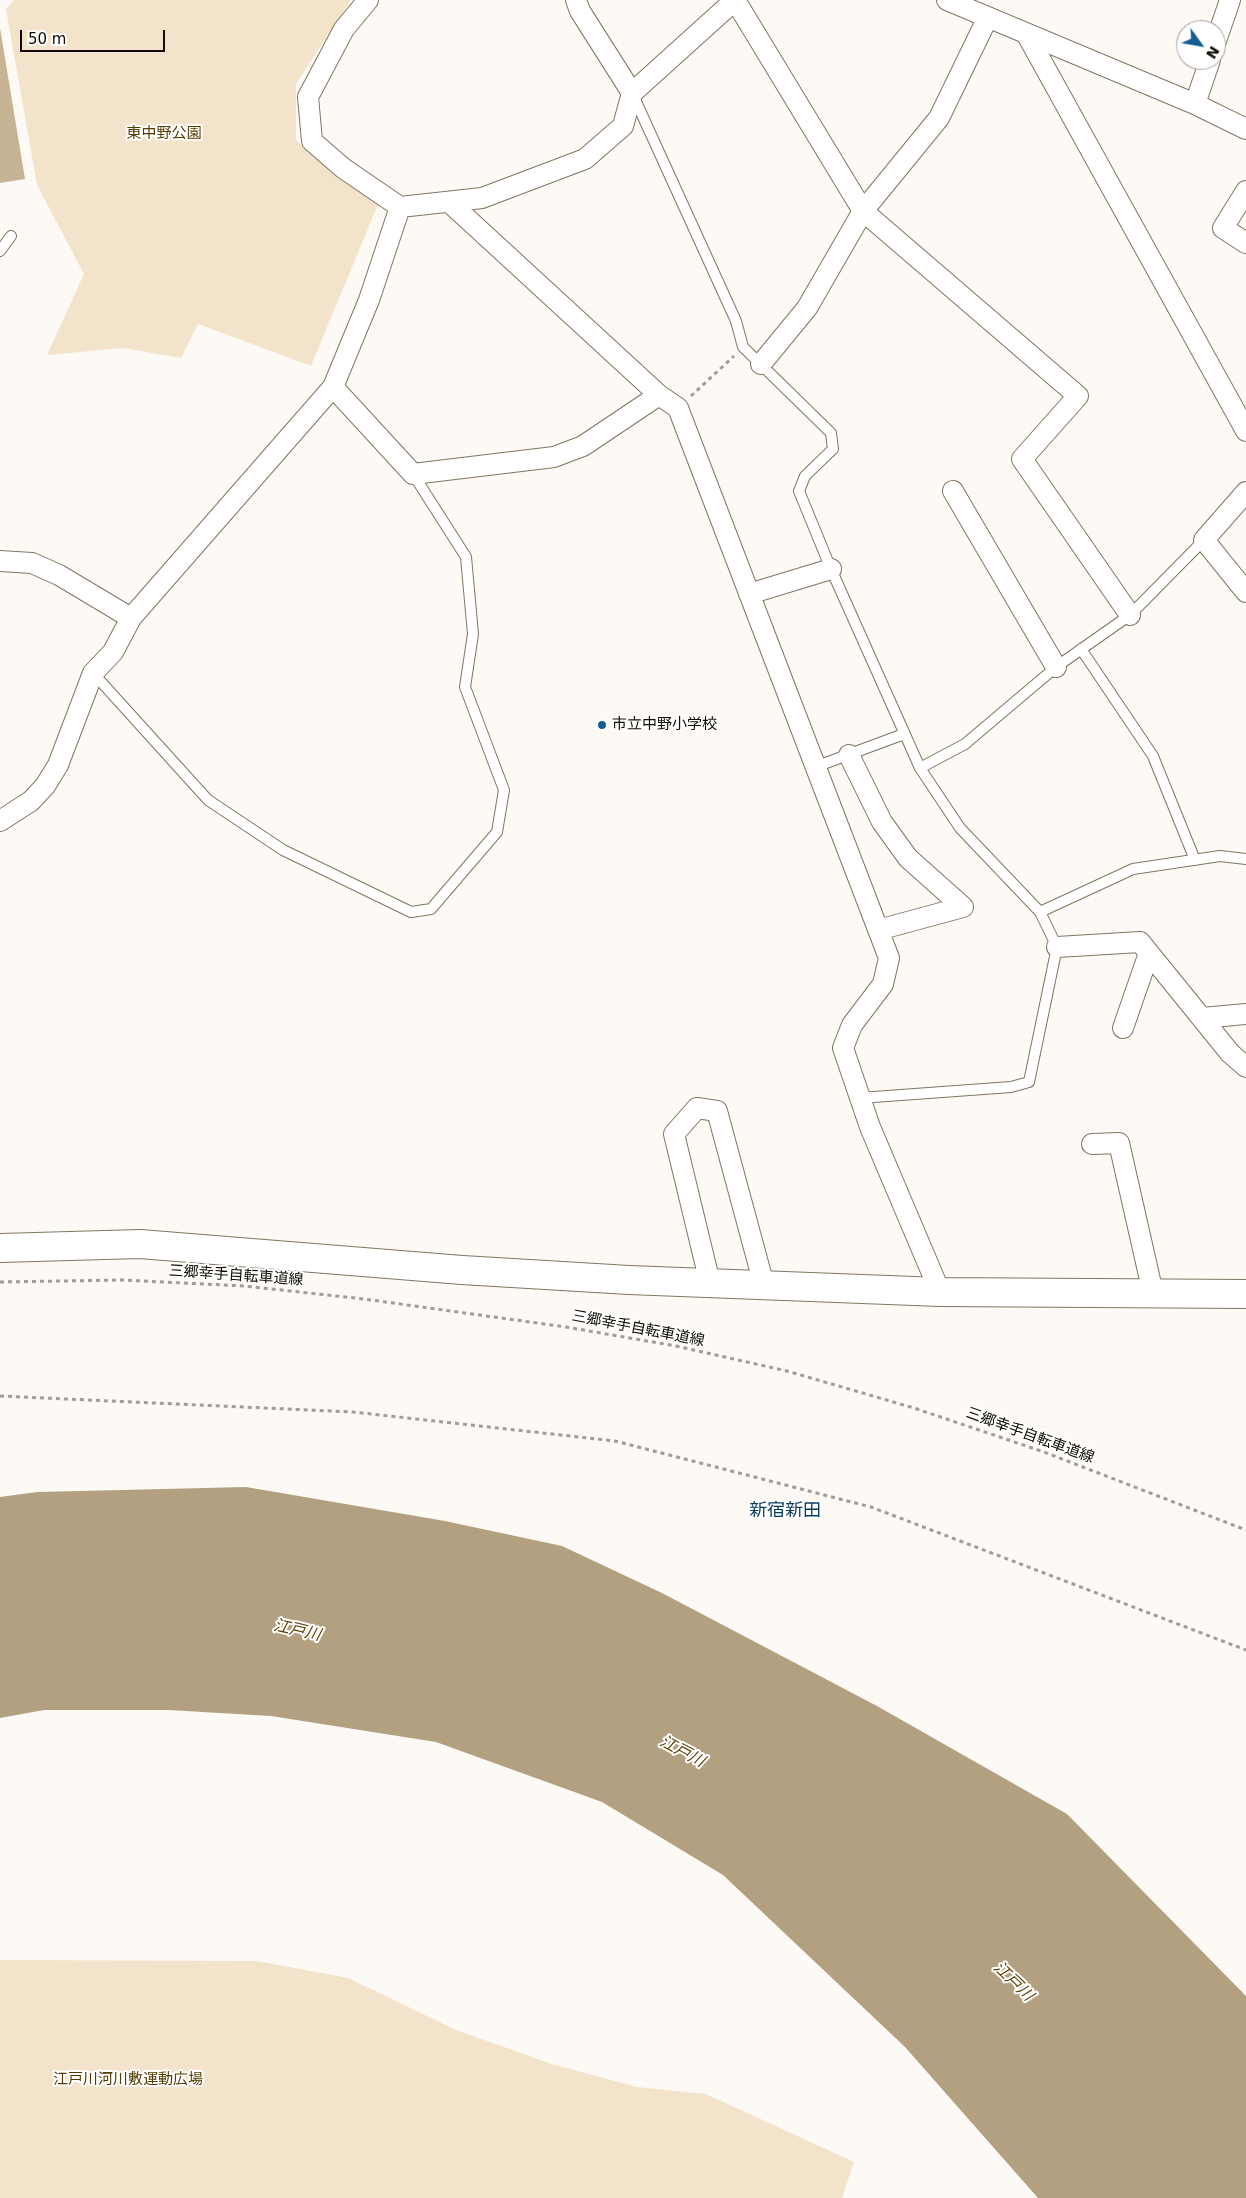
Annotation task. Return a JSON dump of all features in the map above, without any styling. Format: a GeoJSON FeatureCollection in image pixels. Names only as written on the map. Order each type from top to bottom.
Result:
{"type":"FeatureCollection","features":[{"type":"Feature","properties":{"kind":"street"},"geometry":{"type":"LineString","coordinates":[[368,0],[344,29],[308,97],[312,141],[343,168],[400,207],[482,198],[585,159],[623,126],[632,94],[735,0],[862,211],[1078,396],[1022,459],[1130,615]]}},
{"type":"Feature","properties":{"kind":"street"},"geometry":{"type":"LineString","coordinates":[[576,0],[580,11],[632,94]]}},
{"type":"Feature","properties":{"kind":"street"},"geometry":{"type":"LineString","coordinates":[[947,0],[1195,104],[1246,129]]}},
{"type":"Feature","properties":{"kind":"street"},"geometry":{"type":"LineString","coordinates":[[1223,20],[1230,0]]}},
{"type":"Feature","properties":{"kind":"street"},"geometry":{"type":"LineString","coordinates":[[761,364],[807,308],[862,211],[939,118],[988,18]]}},
{"type":"Feature","properties":{"kind":"street"},"geometry":{"type":"LineString","coordinates":[[1028,35],[1246,431]]}},
{"type":"Feature","properties":{"kind":"street"},"geometry":{"type":"LineString","coordinates":[[1195,104],[1207,70]]}},
{"type":"Feature","properties":{"kind":"street"},"geometry":{"type":"LineString","coordinates":[[1246,191],[1223,228],[1246,243]]}},
{"type":"Feature","properties":{"kind":"street"},"geometry":{"type":"LineString","coordinates":[[449,202],[659,395],[678,408],[889,958],[883,984],[852,1025],[843,1048],[870,1127],[940,1292]]}},
{"type":"Feature","properties":{"kind":"street"},"geometry":{"type":"LineString","coordinates":[[0,821],[31,801],[49,779],[58,765],[93,673],[113,652],[131,618],[333,387],[369,300],[400,207]]}},
{"type":"Feature","properties":{"kind":"street"},"geometry":{"type":"LineString","coordinates":[[333,387],[413,474],[554,457],[583,446],[659,395]]}},
{"type":"Feature","properties":{"kind":"street"},"geometry":{"type":"LineString","coordinates":[[953,491],[1056,667]]}},
{"type":"Feature","properties":{"kind":"street"},"geometry":{"type":"LineString","coordinates":[[1246,492],[1204,540],[1246,592]]}},
{"type":"Feature","properties":{"kind":"street"},"geometry":{"type":"LineString","coordinates":[[0,561],[32,563],[59,575],[131,618]]}},
{"type":"Feature","properties":{"kind":"street"},"geometry":{"type":"LineString","coordinates":[[749,594],[831,569]]}},
{"type":"Feature","properties":{"kind":"street"},"geometry":{"type":"LineString","coordinates":[[849,755],[882,822],[908,858],[963,907],[878,930]]}},
{"type":"Feature","properties":{"kind":"street"},"geometry":{"type":"LineString","coordinates":[[1057,947],[1140,942],[1230,1053],[1246,1067]]}},
{"type":"Feature","properties":{"kind":"street"},"geometry":{"type":"LineString","coordinates":[[1124,1028],[1149,953]]}},
{"type":"Feature","properties":{"kind":"street"},"geometry":{"type":"LineString","coordinates":[[1202,1018],[1246,1014]]}},
{"type":"Feature","properties":{"kind":"street"},"geometry":{"type":"LineString","coordinates":[[710,1283],[674,1134],[697,1108],[717,1111],[764,1286]]}},
{"type":"Feature","properties":{"kind":"street"},"geometry":{"type":"LineString","coordinates":[[1092,1144],[1119,1144],[1153,1293]]}},
{"type":"Feature","properties":{"kind":"street"},"geometry":{"type":"LineString","coordinates":[[0,1248],[140,1244],[462,1270],[764,1286],[940,1292],[1246,1294]]}},
{"type":"Feature","properties":{"kind":"lane"},"geometry":{"type":"LineString","coordinates":[[632,94],[736,321],[743,347],[831,433],[833,449],[805,476],[799,491],[831,569],[920,768],[960,828],[1040,912],[1057,947],[1029,1082],[1011,1087],[860,1098]]}},
{"type":"Feature","properties":{"kind":"lane"},"geometry":{"type":"LineString","coordinates":[[0,251],[11,236]]}},
{"type":"Feature","properties":{"kind":"lane"},"geometry":{"type":"LineString","coordinates":[[93,673],[208,800],[292,854],[411,912],[431,909],[497,832],[504,790],[465,687],[474,634],[466,558],[413,474]]}},
{"type":"Feature","properties":{"kind":"lane"},"geometry":{"type":"LineString","coordinates":[[920,768],[965,744],[1056,667],[1130,615],[1204,540]]}},
{"type":"Feature","properties":{"kind":"lane"},"geometry":{"type":"LineString","coordinates":[[1081,649],[1153,756],[1195,860]]}},
{"type":"Feature","properties":{"kind":"lane"},"geometry":{"type":"LineString","coordinates":[[815,768],[904,734]]}},
{"type":"Feature","properties":{"kind":"lane"},"geometry":{"type":"LineString","coordinates":[[1040,912],[1132,869],[1220,856],[1246,859]]}},
{"type":"Feature","properties":{"kind":"path"},"geometry":{"type":"LineString","coordinates":[[678,408],[743,347]]}},
{"type":"Feature","properties":{"kind":"path","name":"三郷幸手自転車道線"},"geometry":{"type":"LineString","coordinates":[[0,1282],[123,1280],[244,1286],[374,1300],[566,1327],[676,1346],[787,1371],[914,1408],[1044,1452],[1246,1530]]}},
{"type":"Feature","properties":{"kind":"path"},"geometry":{"type":"LineString","coordinates":[[0,1396],[352,1412],[615,1441],[871,1507],[1246,1650]]}},
{"type":"Feature","properties":{"kind":"green space","name":"東中野公園"},"geometry":{"type":"Polygon","coordinates":[[[14,0],[351,0],[296,84],[296,140],[332,172],[381,197],[311,366],[198,324],[181,358],[123,348],[47,355],[84,274],[37,185],[6,9],[14,0]]]}},
{"type":"Feature","properties":{"kind":"green space","name":"江戸川河川敷運動広場"},"geometry":{"type":"Polygon","coordinates":[[[0,1960],[257,1961],[348,1978],[456,2030],[552,2064],[637,2087],[706,2094],[854,2162],[842,2198],[0,2198],[0,1960]]]}},
{"type":"Feature","properties":{"kind":"shaded area"},"geometry":{"type":"Polygon","coordinates":[[[0,28],[25,179],[0,183],[0,28]]]}},
{"type":"Feature","properties":{"kind":"water","name":"江戸川"},"geometry":{"type":"Polygon","coordinates":[[[246,1487],[445,1521],[562,1546],[662,1593],[877,1706],[1067,1814],[1246,1996],[1246,2198],[1038,2198],[905,2047],[723,1875],[602,1802],[436,1742],[271,1716],[168,1710],[44,1710],[0,1718],[0,1497],[37,1492],[246,1487]]]}},
{"type":"Feature","properties":{"kind":"place","name":"市立中野小学校"},"geometry":{"type":"Point","coordinates":[602,725]}},
{"type":"Feature","properties":{"kind":"district","name":"新宿新田"},"geometry":{"type":"Point","coordinates":[785,1511]}}]}
